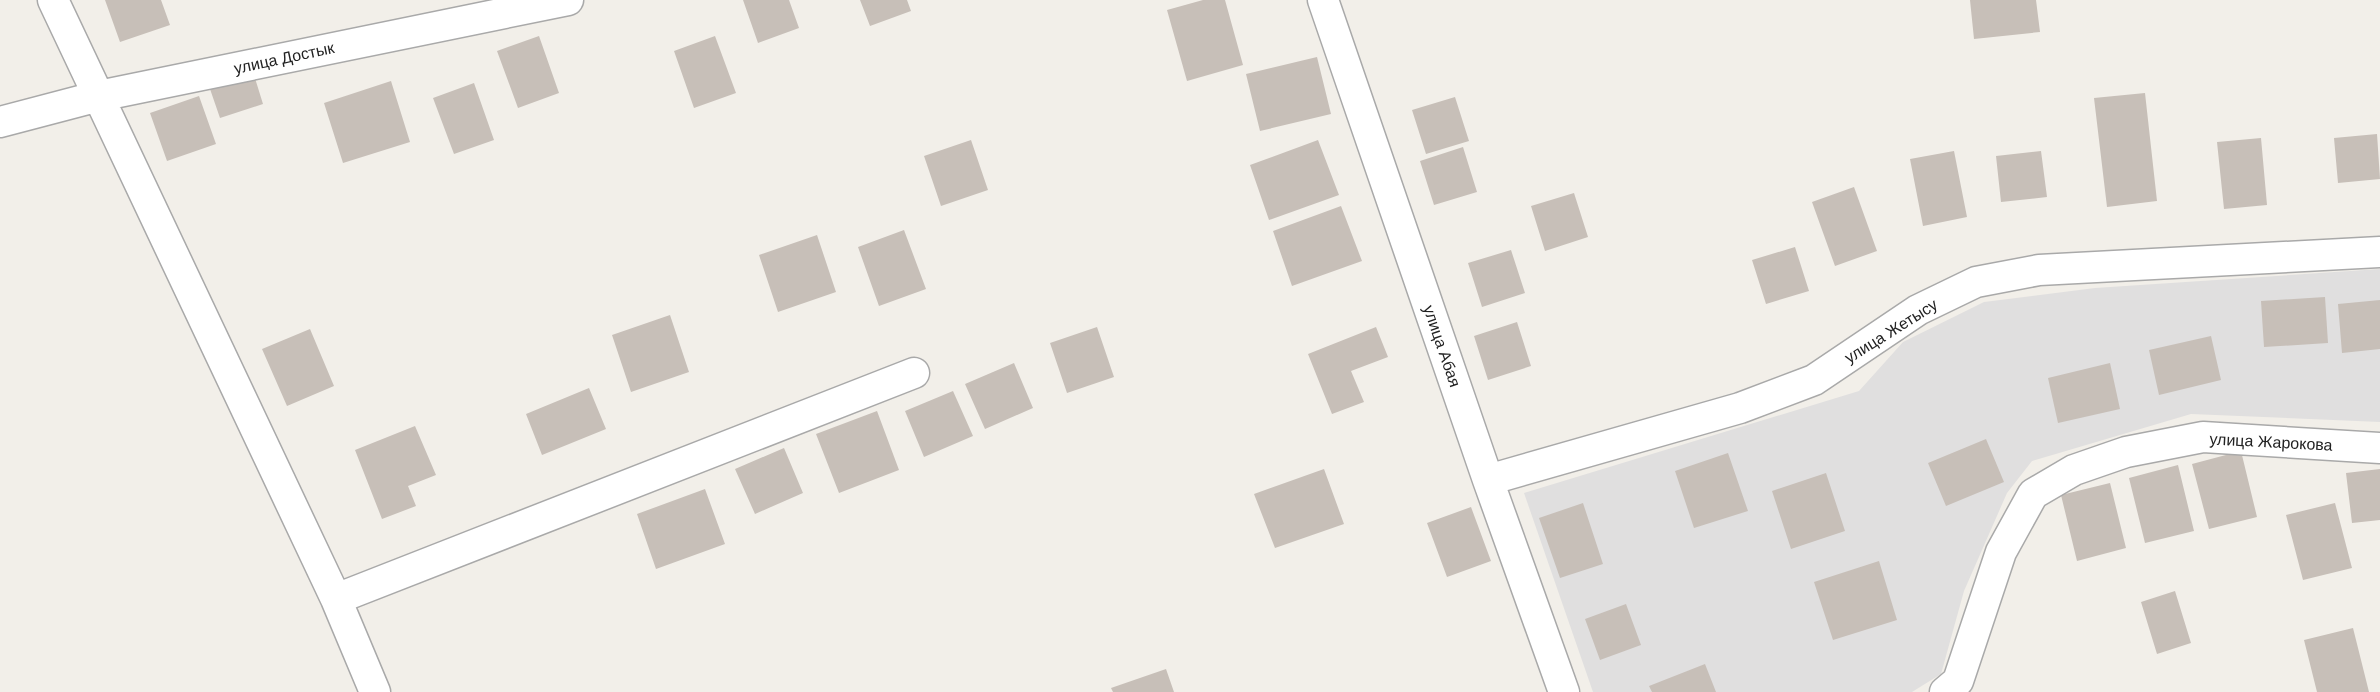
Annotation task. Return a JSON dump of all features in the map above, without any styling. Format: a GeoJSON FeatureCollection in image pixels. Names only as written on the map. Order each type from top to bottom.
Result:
{"type":"FeatureCollection","features":[{"type":"Feature","properties":{"kind":"street"},"geometry":{"type":"LineString","coordinates":[[53,0],[336,599],[375,692]]}},
{"type":"Feature","properties":{"kind":"street","name":"улица Достык"},"geometry":{"type":"LineString","coordinates":[[0,122],[99,96],[568,0]]}},
{"type":"Feature","properties":{"kind":"street","name":"улица Абая"},"geometry":{"type":"LineString","coordinates":[[1323,0],[1488,480],[1564,692]]}},
{"type":"Feature","properties":{"kind":"street","name":"улица Жетысу"},"geometry":{"type":"LineString","coordinates":[[1488,480],[1740,408],[1814,380],[1918,310],[1976,282],[2040,270],[2380,252]]}},
{"type":"Feature","properties":{"kind":"street"},"geometry":{"type":"LineString","coordinates":[[336,599],[914,373]]}},
{"type":"Feature","properties":{"kind":"street","name":"улица Жарокова"},"geometry":{"type":"LineString","coordinates":[[1945,692],[1958,681],[2001,552],[2033,494],[2074,470],[2126,452],[2203,437],[2380,448]]}},
{"type":"Feature","properties":{"kind":"shaded area"},"geometry":{"type":"Polygon","coordinates":[[[2380,269],[2380,422],[2191,414],[2032,461],[2007,493],[1964,591],[1941,674],[1912,692],[1593,692],[1524,493],[1859,391],[1903,342],[1984,302],[2095,288],[2380,269]]]}},
{"type":"Feature","properties":{"kind":"building"},"geometry":{"type":"Polygon","coordinates":[[[105,0],[161,0],[170,25],[120,42],[105,0]]]}},
{"type":"Feature","properties":{"kind":"building"},"geometry":{"type":"Polygon","coordinates":[[[743,0],[789,0],[799,28],[758,43],[743,0]]]}},
{"type":"Feature","properties":{"kind":"building"},"geometry":{"type":"Polygon","coordinates":[[[860,0],[907,0],[911,11],[870,26],[860,0]]]}},
{"type":"Feature","properties":{"kind":"building"},"geometry":{"type":"Polygon","coordinates":[[[1203,0],[1225,0],[1243,65],[1187,81],[1167,10],[1203,0]]]}},
{"type":"Feature","properties":{"kind":"building"},"geometry":{"type":"Polygon","coordinates":[[[1970,0],[2036,0],[2040,32],[1974,39],[1970,0]]]}},
{"type":"Feature","properties":{"kind":"building"},"geometry":{"type":"Polygon","coordinates":[[[539,36],[559,93],[518,108],[497,51],[539,36]]]}},
{"type":"Feature","properties":{"kind":"building"},"geometry":{"type":"Polygon","coordinates":[[[715,36],[736,93],[694,108],[674,51],[715,36]]]}},
{"type":"Feature","properties":{"kind":"building"},"geometry":{"type":"Polygon","coordinates":[[[1317,57],[1331,114],[1260,131],[1246,74],[1317,57]]]}},
{"type":"Feature","properties":{"kind":"building"},"geometry":{"type":"Polygon","coordinates":[[[254,75],[263,104],[220,118],[210,89],[254,75]]]}},
{"type":"Feature","properties":{"kind":"building"},"geometry":{"type":"Polygon","coordinates":[[[391,81],[410,142],[343,163],[324,103],[391,81]]]}},
{"type":"Feature","properties":{"kind":"building"},"geometry":{"type":"Polygon","coordinates":[[[474,83],[494,140],[454,154],[433,98],[474,83]]]}},
{"type":"Feature","properties":{"kind":"building"},"geometry":{"type":"Polygon","coordinates":[[[2145,93],[2157,201],[2107,207],[2094,98],[2145,93]]]}},
{"type":"Feature","properties":{"kind":"building"},"geometry":{"type":"Polygon","coordinates":[[[199,96],[216,144],[167,161],[150,113],[199,96]]]}},
{"type":"Feature","properties":{"kind":"building"},"geometry":{"type":"Polygon","coordinates":[[[1455,97],[1469,141],[1426,154],[1412,110],[1455,97]]]}},
{"type":"Feature","properties":{"kind":"building"},"geometry":{"type":"Polygon","coordinates":[[[2377,134],[2380,179],[2338,183],[2334,138],[2377,134]]]}},
{"type":"Feature","properties":{"kind":"building"},"geometry":{"type":"Polygon","coordinates":[[[2261,138],[2267,205],[2224,209],[2217,142],[2261,138]]]}},
{"type":"Feature","properties":{"kind":"building"},"geometry":{"type":"Polygon","coordinates":[[[971,140],[988,190],[941,206],[924,156],[971,140]]]}},
{"type":"Feature","properties":{"kind":"building"},"geometry":{"type":"Polygon","coordinates":[[[1318,140],[1339,195],[1269,220],[1250,165],[1318,140]]]}},
{"type":"Feature","properties":{"kind":"building"},"geometry":{"type":"Polygon","coordinates":[[[1463,147],[1477,192],[1434,205],[1420,161],[1463,147]]]}},
{"type":"Feature","properties":{"kind":"building"},"geometry":{"type":"Polygon","coordinates":[[[1954,151],[1967,217],[1923,226],[1910,159],[1954,151]]]}},
{"type":"Feature","properties":{"kind":"building"},"geometry":{"type":"Polygon","coordinates":[[[2041,151],[2047,197],[2001,202],[1996,156],[2041,151]]]}},
{"type":"Feature","properties":{"kind":"building"},"geometry":{"type":"Polygon","coordinates":[[[1854,187],[1877,251],[1835,266],[1812,202],[1854,187]]]}},
{"type":"Feature","properties":{"kind":"building"},"geometry":{"type":"Polygon","coordinates":[[[1574,193],[1588,237],[1545,251],[1531,206],[1574,193]]]}},
{"type":"Feature","properties":{"kind":"building"},"geometry":{"type":"Polygon","coordinates":[[[1341,206],[1362,261],[1292,286],[1273,231],[1341,206]]]}},
{"type":"Feature","properties":{"kind":"building"},"geometry":{"type":"Polygon","coordinates":[[[904,230],[926,289],[879,306],[858,247],[904,230]]]}},
{"type":"Feature","properties":{"kind":"building"},"geometry":{"type":"Polygon","coordinates":[[[817,235],[836,292],[778,312],[759,255],[817,235]]]}},
{"type":"Feature","properties":{"kind":"building"},"geometry":{"type":"Polygon","coordinates":[[[1795,247],[1809,291],[1766,304],[1752,260],[1795,247]]]}},
{"type":"Feature","properties":{"kind":"building"},"geometry":{"type":"Polygon","coordinates":[[[1511,250],[1525,293],[1482,307],[1468,263],[1511,250]]]}},
{"type":"Feature","properties":{"kind":"building"},"geometry":{"type":"Polygon","coordinates":[[[2325,297],[2328,343],[2264,347],[2261,301],[2325,297]]]}},
{"type":"Feature","properties":{"kind":"building"},"geometry":{"type":"Polygon","coordinates":[[[2380,300],[2380,349],[2342,353],[2338,304],[2380,300]]]}},
{"type":"Feature","properties":{"kind":"building"},"geometry":{"type":"Polygon","coordinates":[[[670,315],[689,372],[631,392],[612,335],[670,315]]]}},
{"type":"Feature","properties":{"kind":"building"},"geometry":{"type":"Polygon","coordinates":[[[1517,322],[1531,366],[1488,380],[1474,336],[1517,322]]]}},
{"type":"Feature","properties":{"kind":"building"},"geometry":{"type":"Polygon","coordinates":[[[1097,327],[1114,377],[1067,393],[1050,343],[1097,327]]]}},
{"type":"Feature","properties":{"kind":"building"},"geometry":{"type":"Polygon","coordinates":[[[1376,327],[1388,357],[1351,371],[1364,402],[1332,414],[1308,354],[1376,327]]]}},
{"type":"Feature","properties":{"kind":"building"},"geometry":{"type":"Polygon","coordinates":[[[310,329],[334,386],[287,406],[262,349],[310,329]]]}},
{"type":"Feature","properties":{"kind":"building"},"geometry":{"type":"Polygon","coordinates":[[[2211,336],[2221,380],[2159,395],[2149,350],[2211,336]]]}},
{"type":"Feature","properties":{"kind":"building"},"geometry":{"type":"Polygon","coordinates":[[[1014,363],[1033,408],[985,429],[965,384],[1014,363]]]}},
{"type":"Feature","properties":{"kind":"building"},"geometry":{"type":"Polygon","coordinates":[[[2110,363],[2120,409],[2058,423],[2048,378],[2110,363]]]}},
{"type":"Feature","properties":{"kind":"building"},"geometry":{"type":"Polygon","coordinates":[[[589,388],[606,429],[542,455],[526,414],[589,388]]]}},
{"type":"Feature","properties":{"kind":"building"},"geometry":{"type":"Polygon","coordinates":[[[953,391],[973,436],[924,457],[905,411],[953,391]]]}},
{"type":"Feature","properties":{"kind":"building"},"geometry":{"type":"Polygon","coordinates":[[[877,411],[899,470],[839,493],[816,434],[877,411]]]}},
{"type":"Feature","properties":{"kind":"building"},"geometry":{"type":"Polygon","coordinates":[[[415,426],[436,475],[408,486],[416,506],[382,519],[355,450],[415,426]]]}},
{"type":"Feature","properties":{"kind":"building"},"geometry":{"type":"Polygon","coordinates":[[[1986,439],[2004,482],[1946,506],[1928,463],[1986,439]]]}},
{"type":"Feature","properties":{"kind":"building"},"geometry":{"type":"Polygon","coordinates":[[[784,448],[803,493],[755,514],[735,469],[784,448]]]}},
{"type":"Feature","properties":{"kind":"building"},"geometry":{"type":"Polygon","coordinates":[[[2241,451],[2257,517],[2209,529],[2192,464],[2241,451]]]}},
{"type":"Feature","properties":{"kind":"building"},"geometry":{"type":"Polygon","coordinates":[[[1728,453],[1748,511],[1694,528],[1675,471],[1728,453]]]}},
{"type":"Feature","properties":{"kind":"building"},"geometry":{"type":"Polygon","coordinates":[[[2178,465],[2194,531],[2145,543],[2129,478],[2178,465]]]}},
{"type":"Feature","properties":{"kind":"building"},"geometry":{"type":"Polygon","coordinates":[[[1324,469],[1344,524],[1275,548],[1254,494],[1324,469]]]}},
{"type":"Feature","properties":{"kind":"building"},"geometry":{"type":"Polygon","coordinates":[[[2380,469],[2380,520],[2352,523],[2346,473],[2380,469]]]}},
{"type":"Feature","properties":{"kind":"building"},"geometry":{"type":"Polygon","coordinates":[[[1826,473],[1845,531],[1791,549],[1772,491],[1826,473]]]}},
{"type":"Feature","properties":{"kind":"building"},"geometry":{"type":"Polygon","coordinates":[[[2110,483],[2126,548],[2077,561],[2061,495],[2110,483]]]}},
{"type":"Feature","properties":{"kind":"building"},"geometry":{"type":"Polygon","coordinates":[[[705,489],[725,544],[656,569],[637,514],[705,489]]]}},
{"type":"Feature","properties":{"kind":"building"},"geometry":{"type":"Polygon","coordinates":[[[1583,503],[1603,564],[1560,578],[1539,518],[1583,503]]]}},
{"type":"Feature","properties":{"kind":"building"},"geometry":{"type":"Polygon","coordinates":[[[2335,503],[2352,568],[2303,580],[2286,515],[2335,503]]]}},
{"type":"Feature","properties":{"kind":"building"},"geometry":{"type":"Polygon","coordinates":[[[1471,507],[1491,561],[1447,577],[1427,523],[1471,507]]]}},
{"type":"Feature","properties":{"kind":"building"},"geometry":{"type":"Polygon","coordinates":[[[1879,561],[1897,620],[1833,640],[1814,582],[1879,561]]]}},
{"type":"Feature","properties":{"kind":"building"},"geometry":{"type":"Polygon","coordinates":[[[2175,591],[2191,643],[2157,654],[2141,602],[2175,591]]]}},
{"type":"Feature","properties":{"kind":"building"},"geometry":{"type":"Polygon","coordinates":[[[1626,604],[1641,645],[1600,660],[1585,619],[1626,604]]]}},
{"type":"Feature","properties":{"kind":"building"},"geometry":{"type":"Polygon","coordinates":[[[2353,628],[2369,692],[2317,692],[2304,640],[2353,628]]]}},
{"type":"Feature","properties":{"kind":"building"},"geometry":{"type":"Polygon","coordinates":[[[1705,664],[1716,692],[1652,692],[1649,686],[1705,664]]]}},
{"type":"Feature","properties":{"kind":"building"},"geometry":{"type":"Polygon","coordinates":[[[1166,669],[1174,692],[1113,692],[1111,688],[1166,669]]]}}]}
